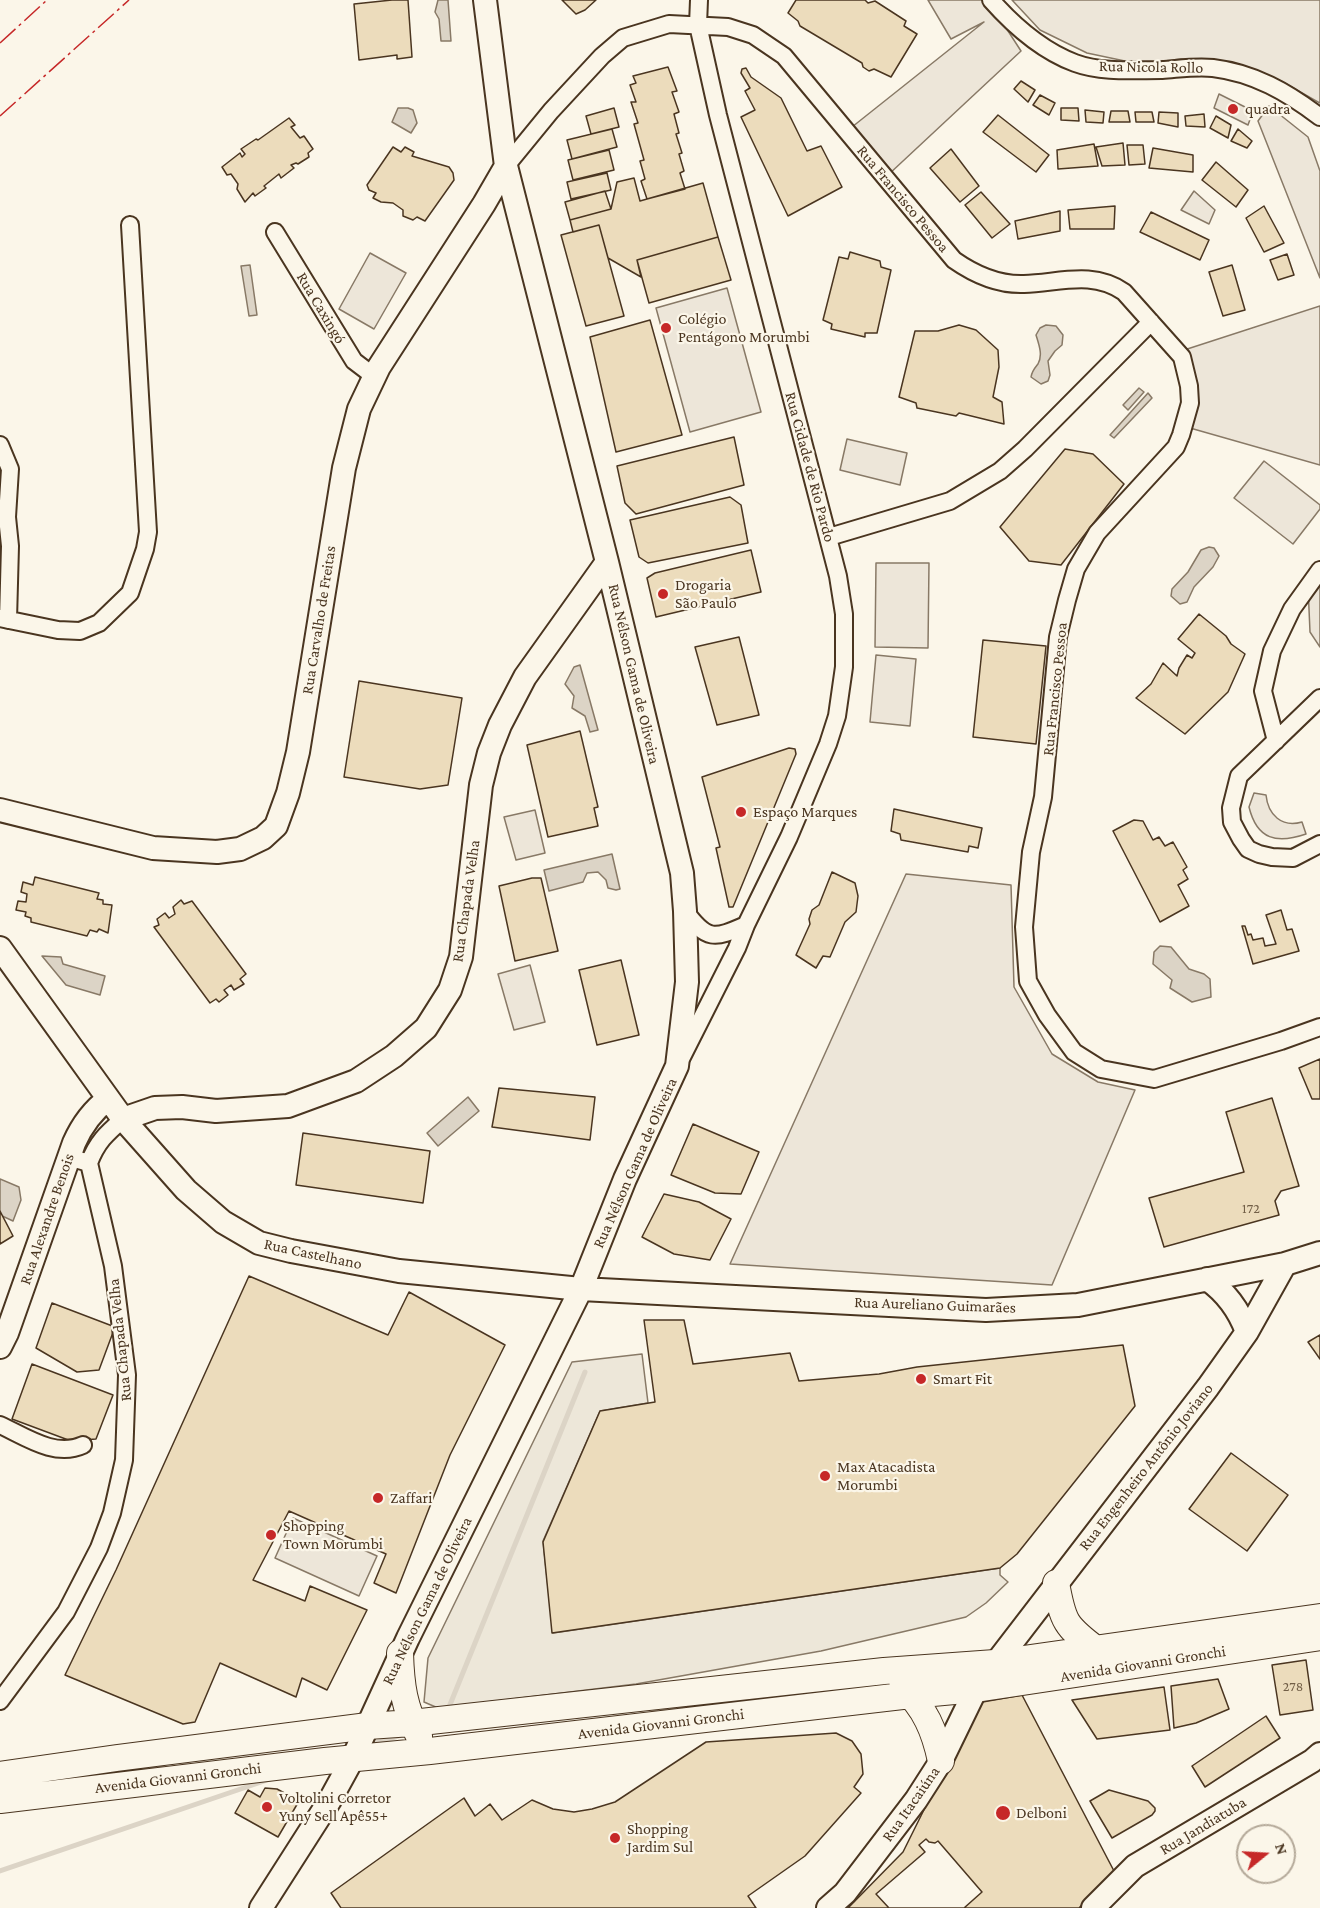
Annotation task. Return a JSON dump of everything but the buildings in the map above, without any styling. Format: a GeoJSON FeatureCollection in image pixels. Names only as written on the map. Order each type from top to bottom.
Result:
{"type":"FeatureCollection","features":[{"type":"Feature","properties":{"kind":"main road"},"geometry":{"type":"LineString","coordinates":[[1056,1583],[1061,1611],[1072,1631],[1097,1650]]}},
{"type":"Feature","properties":{"kind":"main road","name":"Avenida Giovanni Gronchi"},"geometry":{"type":"LineString","coordinates":[[2,1771],[368,1726],[412,1724],[884,1671],[995,1663],[1320,1617]]}},
{"type":"Feature","properties":{"kind":"main road","name":"Avenida Giovanni Gronchi"},"geometry":{"type":"LineString","coordinates":[[0,1800],[353,1758],[976,1689],[1320,1637]]}},
{"type":"Feature","properties":{"kind":"main road"},"geometry":{"type":"LineString","coordinates":[[400,1653],[401,1689],[412,1724],[430,1751]]}},
{"type":"Feature","properties":{"kind":"main road"},"geometry":{"type":"LineString","coordinates":[[884,1671],[911,1695],[923,1711],[935,1736],[941,1761]]}},
{"type":"Feature","properties":{"kind":"street","name":"Rua Nélson Gama de Oliveira"},"geometry":{"type":"LineString","coordinates":[[261,1908],[330,1800],[353,1758],[400,1653],[581,1289],[625,1179],[677,1066],[687,982],[686,911],[682,873],[607,562],[506,166],[485,0]]}},
{"type":"Feature","properties":{"kind":"street","name":"Rua Cidade de Rio Pardo"},"geometry":{"type":"LineString","coordinates":[[677,1066],[737,948],[789,837],[828,744],[837,716],[844,667],[844,614],[838,576],[721,126],[698,25],[699,0]]}},
{"type":"Feature","properties":{"kind":"street","name":"Rua Nicola Rollo"},"geometry":{"type":"LineString","coordinates":[[991,0],[1037,42],[1076,63],[1110,70],[1211,68],[1246,75],[1270,84],[1320,117]]}},
{"type":"Feature","properties":{"kind":"street","name":"Rua Francisco Pessoa"},"geometry":{"type":"LineString","coordinates":[[506,166],[602,56],[623,38],[669,24],[728,27],[753,35],[784,56],[954,260],[961,265],[996,280],[1023,284],[1077,278],[1113,284],[1124,292],[1182,357],[1189,386],[1190,403],[1176,447],[1097,533],[1076,569],[1067,600],[1058,637],[1043,798],[1031,852],[1024,927],[1028,981],[1047,1015],[1074,1052],[1101,1069],[1154,1079],[1320,1027]]}},
{"type":"Feature","properties":{"kind":"street","name":"Rua Carvalho de Freitas"},"geometry":{"type":"LineString","coordinates":[[0,810],[153,848],[217,852],[240,849],[264,838],[276,826],[288,793],[298,752],[344,468],[359,409],[375,377],[506,166]]}},
{"type":"Feature","properties":{"kind":"street"},"geometry":{"type":"LineString","coordinates":[[0,445],[10,469],[8,517],[10,546],[4,619],[58,630],[80,631],[99,623],[130,593],[138,574],[148,532],[130,225]]}},
{"type":"Feature","properties":{"kind":"street","name":"Rua Caxingó"},"geometry":{"type":"LineString","coordinates":[[275,232],[354,361],[375,377]]}},
{"type":"Feature","properties":{"kind":"street"},"geometry":{"type":"LineString","coordinates":[[829,537],[950,501],[1000,471],[1033,442],[1151,322]]}},
{"type":"Feature","properties":{"kind":"street","name":"Rua Chapada Velha"},"geometry":{"type":"LineString","coordinates":[[0,1701],[72,1602],[99,1548],[111,1513],[124,1460],[127,1375],[113,1266],[79,1160],[123,1119],[155,1108],[182,1107],[216,1111],[288,1106],[356,1081],[394,1056],[426,1028],[450,990],[461,957],[481,785],[489,753],[500,724],[525,677],[607,562]]}},
{"type":"Feature","properties":{"kind":"street"},"geometry":{"type":"LineString","coordinates":[[1276,741],[1263,691],[1272,651],[1292,609],[1320,570]]}},
{"type":"Feature","properties":{"kind":"street"},"geometry":{"type":"LineString","coordinates":[[1320,698],[1239,776],[1231,808],[1232,822],[1248,849],[1272,857],[1293,858],[1320,844]]}},
{"type":"Feature","properties":{"kind":"street"},"geometry":{"type":"LineString","coordinates":[[686,911],[706,934],[722,935],[746,925]]}},
{"type":"Feature","properties":{"kind":"street","name":"Rua Castelhano"},"geometry":{"type":"LineString","coordinates":[[0,948],[123,1119],[186,1190],[223,1222],[259,1243],[399,1271],[581,1289]]}},
{"type":"Feature","properties":{"kind":"street","name":"Rua Alexandre Benois"},"geometry":{"type":"LineString","coordinates":[[0,1347],[79,1160],[80,1129],[94,1110],[108,1099]]}},
{"type":"Feature","properties":{"kind":"street","name":"Rua Aureliano Guimarães"},"geometry":{"type":"LineString","coordinates":[[581,1289],[986,1310],[1078,1305],[1285,1264],[1320,1253]]}},
{"type":"Feature","properties":{"kind":"street","name":"Rua Engenheiro Antônio Joviano"},"geometry":{"type":"LineString","coordinates":[[995,1663],[1208,1387],[1247,1332],[1285,1264]]}},
{"type":"Feature","properties":{"kind":"street"},"geometry":{"type":"LineString","coordinates":[[1207,1279],[1233,1303],[1247,1332]]}},
{"type":"Feature","properties":{"kind":"street"},"geometry":{"type":"LineString","coordinates":[[0,1425],[51,1448],[72,1450],[83,1445]]}},
{"type":"Feature","properties":{"kind":"street","name":"Rua Itacaiúna"},"geometry":{"type":"LineString","coordinates":[[828,1908],[845,1893],[902,1819],[941,1761],[976,1689],[995,1663]]}},
{"type":"Feature","properties":{"kind":"street","name":"Rua Jandiatuba"},"geometry":{"type":"LineString","coordinates":[[1093,1908],[1135,1866],[1312,1761],[1320,1754]]}},
{"type":"Feature","properties":{"kind":"shaded area"},"geometry":{"type":"Polygon","coordinates":[[[438,0],[448,0],[451,41],[441,41],[439,19],[435,12],[438,0]]]}},
{"type":"Feature","properties":{"kind":"shaded area"},"geometry":{"type":"Polygon","coordinates":[[[928,0],[988,0],[1021,51],[888,175],[852,127],[984,22],[951,39],[928,0]]]}},
{"type":"Feature","properties":{"kind":"shaded area"},"geometry":{"type":"Polygon","coordinates":[[[1012,0],[1320,0],[1320,103],[1281,81],[1228,63],[1181,59],[1139,64],[1087,53],[1040,30],[1012,0]]]}},
{"type":"Feature","properties":{"kind":"shaded area","name":"quadra"},"geometry":{"type":"Polygon","coordinates":[[[1219,94],[1253,111],[1248,125],[1214,108],[1219,94]]]}},
{"type":"Feature","properties":{"kind":"shaded area"},"geometry":{"type":"Polygon","coordinates":[[[1269,106],[1308,137],[1320,171],[1320,278],[1258,121],[1269,106]]]}},
{"type":"Feature","properties":{"kind":"shaded area"},"geometry":{"type":"Polygon","coordinates":[[[398,108],[413,110],[417,123],[411,133],[392,122],[398,108]]]}},
{"type":"Feature","properties":{"kind":"shaded area"},"geometry":{"type":"Polygon","coordinates":[[[1194,191],[1215,210],[1209,224],[1181,210],[1194,191]]]}},
{"type":"Feature","properties":{"kind":"shaded area"},"geometry":{"type":"Polygon","coordinates":[[[370,253],[406,273],[374,329],[339,309],[370,253]]]}},
{"type":"Feature","properties":{"kind":"shaded area"},"geometry":{"type":"Polygon","coordinates":[[[250,265],[257,315],[249,316],[241,266],[250,265]]]}},
{"type":"Feature","properties":{"kind":"shaded area"},"geometry":{"type":"Polygon","coordinates":[[[727,288],[761,412],[690,432],[656,308],[727,288]]]}},
{"type":"Feature","properties":{"kind":"shaded area"},"geometry":{"type":"Polygon","coordinates":[[[1320,306],[1320,465],[1190,428],[1178,352],[1320,306]]]}},
{"type":"Feature","properties":{"kind":"shaded area"},"geometry":{"type":"Polygon","coordinates":[[[1046,325],[1056,326],[1063,335],[1062,345],[1048,361],[1050,375],[1048,381],[1041,384],[1031,377],[1040,357],[1036,335],[1040,328],[1046,325]]]}},
{"type":"Feature","properties":{"kind":"shaded area"},"geometry":{"type":"Polygon","coordinates":[[[1139,388],[1144,392],[1128,410],[1123,405],[1139,388]]]}},
{"type":"Feature","properties":{"kind":"shaded area"},"geometry":{"type":"Polygon","coordinates":[[[1148,393],[1152,398],[1114,438],[1110,435],[1148,393]]]}},
{"type":"Feature","properties":{"kind":"shaded area"},"geometry":{"type":"Polygon","coordinates":[[[847,439],[907,453],[900,485],[840,470],[847,439]]]}},
{"type":"Feature","properties":{"kind":"shaded area"},"geometry":{"type":"Polygon","coordinates":[[[1264,461],[1320,505],[1320,509],[1293,544],[1234,498],[1264,461]]]}},
{"type":"Feature","properties":{"kind":"shaded area"},"geometry":{"type":"Polygon","coordinates":[[[1214,548],[1219,556],[1213,567],[1194,587],[1187,602],[1180,604],[1171,596],[1172,589],[1188,572],[1201,550],[1214,548]]]}},
{"type":"Feature","properties":{"kind":"shaded area"},"geometry":{"type":"Polygon","coordinates":[[[876,563],[929,563],[928,648],[875,647],[876,563]]]}},
{"type":"Feature","properties":{"kind":"shaded area"},"geometry":{"type":"Polygon","coordinates":[[[1320,570],[1320,647],[1310,632],[1308,586],[1320,570]]]}},
{"type":"Feature","properties":{"kind":"shaded area"},"geometry":{"type":"Polygon","coordinates":[[[876,655],[916,659],[910,726],[870,722],[876,655]]]}},
{"type":"Feature","properties":{"kind":"shaded area"},"geometry":{"type":"Polygon","coordinates":[[[580,665],[598,730],[590,732],[585,716],[572,708],[574,696],[565,684],[574,667],[580,665]]]}},
{"type":"Feature","properties":{"kind":"shaded area"},"geometry":{"type":"Polygon","coordinates":[[[1254,793],[1266,795],[1267,802],[1277,818],[1288,823],[1302,822],[1306,834],[1277,839],[1263,833],[1257,827],[1249,807],[1254,793]]]}},
{"type":"Feature","properties":{"kind":"shaded area"},"geometry":{"type":"Polygon","coordinates":[[[535,810],[545,853],[516,860],[504,817],[535,810]]]}},
{"type":"Feature","properties":{"kind":"shaded area"},"geometry":{"type":"Polygon","coordinates":[[[612,854],[620,889],[608,888],[606,880],[598,872],[587,873],[583,882],[549,891],[544,870],[612,854]]]}},
{"type":"Feature","properties":{"kind":"shaded area"},"geometry":{"type":"Polygon","coordinates":[[[906,874],[1011,885],[1014,987],[1052,1054],[1098,1082],[1135,1090],[1052,1285],[730,1264],[906,874]]]}},
{"type":"Feature","properties":{"kind":"shaded area"},"geometry":{"type":"Polygon","coordinates":[[[1160,946],[1171,947],[1189,969],[1204,974],[1210,979],[1211,997],[1192,1002],[1170,988],[1172,980],[1153,964],[1154,952],[1160,946]]]}},
{"type":"Feature","properties":{"kind":"shaded area"},"geometry":{"type":"Polygon","coordinates":[[[42,956],[61,957],[63,964],[105,976],[100,995],[66,985],[42,956]]]}},
{"type":"Feature","properties":{"kind":"shaded area"},"geometry":{"type":"Polygon","coordinates":[[[530,965],[545,1022],[514,1030],[498,974],[530,965]]]}},
{"type":"Feature","properties":{"kind":"shaded area"},"geometry":{"type":"Polygon","coordinates":[[[468,1097],[479,1111],[438,1146],[427,1133],[468,1097]]]}},
{"type":"Feature","properties":{"kind":"shaded area"},"geometry":{"type":"Polygon","coordinates":[[[0,1179],[19,1187],[21,1200],[13,1221],[0,1215],[0,1179]]]}},
{"type":"Feature","properties":{"kind":"shaded area"},"geometry":{"type":"Polygon","coordinates":[[[642,1354],[648,1403],[600,1411],[543,1541],[553,1633],[1000,1568],[1000,1575],[1008,1582],[986,1603],[966,1617],[821,1651],[636,1684],[438,1708],[424,1702],[428,1658],[572,1362],[642,1354]]]}},
{"type":"Feature","properties":{"kind":"shaded area"},"geometry":{"type":"Polygon","coordinates":[[[293,1518],[377,1556],[359,1596],[275,1558],[293,1518]]]}},
{"type":"Feature","properties":{"kind":"waterway"},"geometry":{"type":"LineString","coordinates":[[447,1712],[585,1372]]}},
{"type":"Feature","properties":{"kind":"waterway"},"geometry":{"type":"LineString","coordinates":[[370,1745],[401,1735]]}},
{"type":"Feature","properties":{"kind":"waterway"},"geometry":{"type":"LineString","coordinates":[[0,1871],[270,1779]]}},
{"type":"Feature","properties":{"kind":"power"},"geometry":{"type":"LineString","coordinates":[[0,43],[47,0]]}},
{"type":"Feature","properties":{"kind":"power"},"geometry":{"type":"LineString","coordinates":[[0,116],[129,0]]}},
{"type":"Feature","properties":{"kind":"place","name":"quadra"},"geometry":{"type":"Point","coordinates":[1233,109]}},
{"type":"Feature","properties":{"kind":"place","name":"Colégio Pentágono Morumbi"},"geometry":{"type":"Point","coordinates":[666,328]}},
{"type":"Feature","properties":{"kind":"place","name":"Drogaria São Paulo"},"geometry":{"type":"Point","coordinates":[663,594]}},
{"type":"Feature","properties":{"kind":"place","name":"Espaço Marques"},"geometry":{"type":"Point","coordinates":[741,812]}},
{"type":"Feature","properties":{"kind":"place","name":"Smart Fit"},"geometry":{"type":"Point","coordinates":[921,1379]}},
{"type":"Feature","properties":{"kind":"place","name":"Max Atacadista Morumbi"},"geometry":{"type":"Point","coordinates":[825,1476]}},
{"type":"Feature","properties":{"kind":"place","name":"Zaffari"},"geometry":{"type":"Point","coordinates":[378,1498]}},
{"type":"Feature","properties":{"kind":"place","name":"Shopping Town Morumbi"},"geometry":{"type":"Point","coordinates":[271,1535]}},
{"type":"Feature","properties":{"kind":"place","name":"Voltolini Corretor Yuny Sell Apê55+"},"geometry":{"type":"Point","coordinates":[267,1807]}},
{"type":"Feature","properties":{"kind":"place","name":"Delboni"},"geometry":{"type":"Point","coordinates":[1003,1813]}},
{"type":"Feature","properties":{"kind":"place","name":"Shopping Jardim Sul"},"geometry":{"type":"Point","coordinates":[615,1838]}}]}
